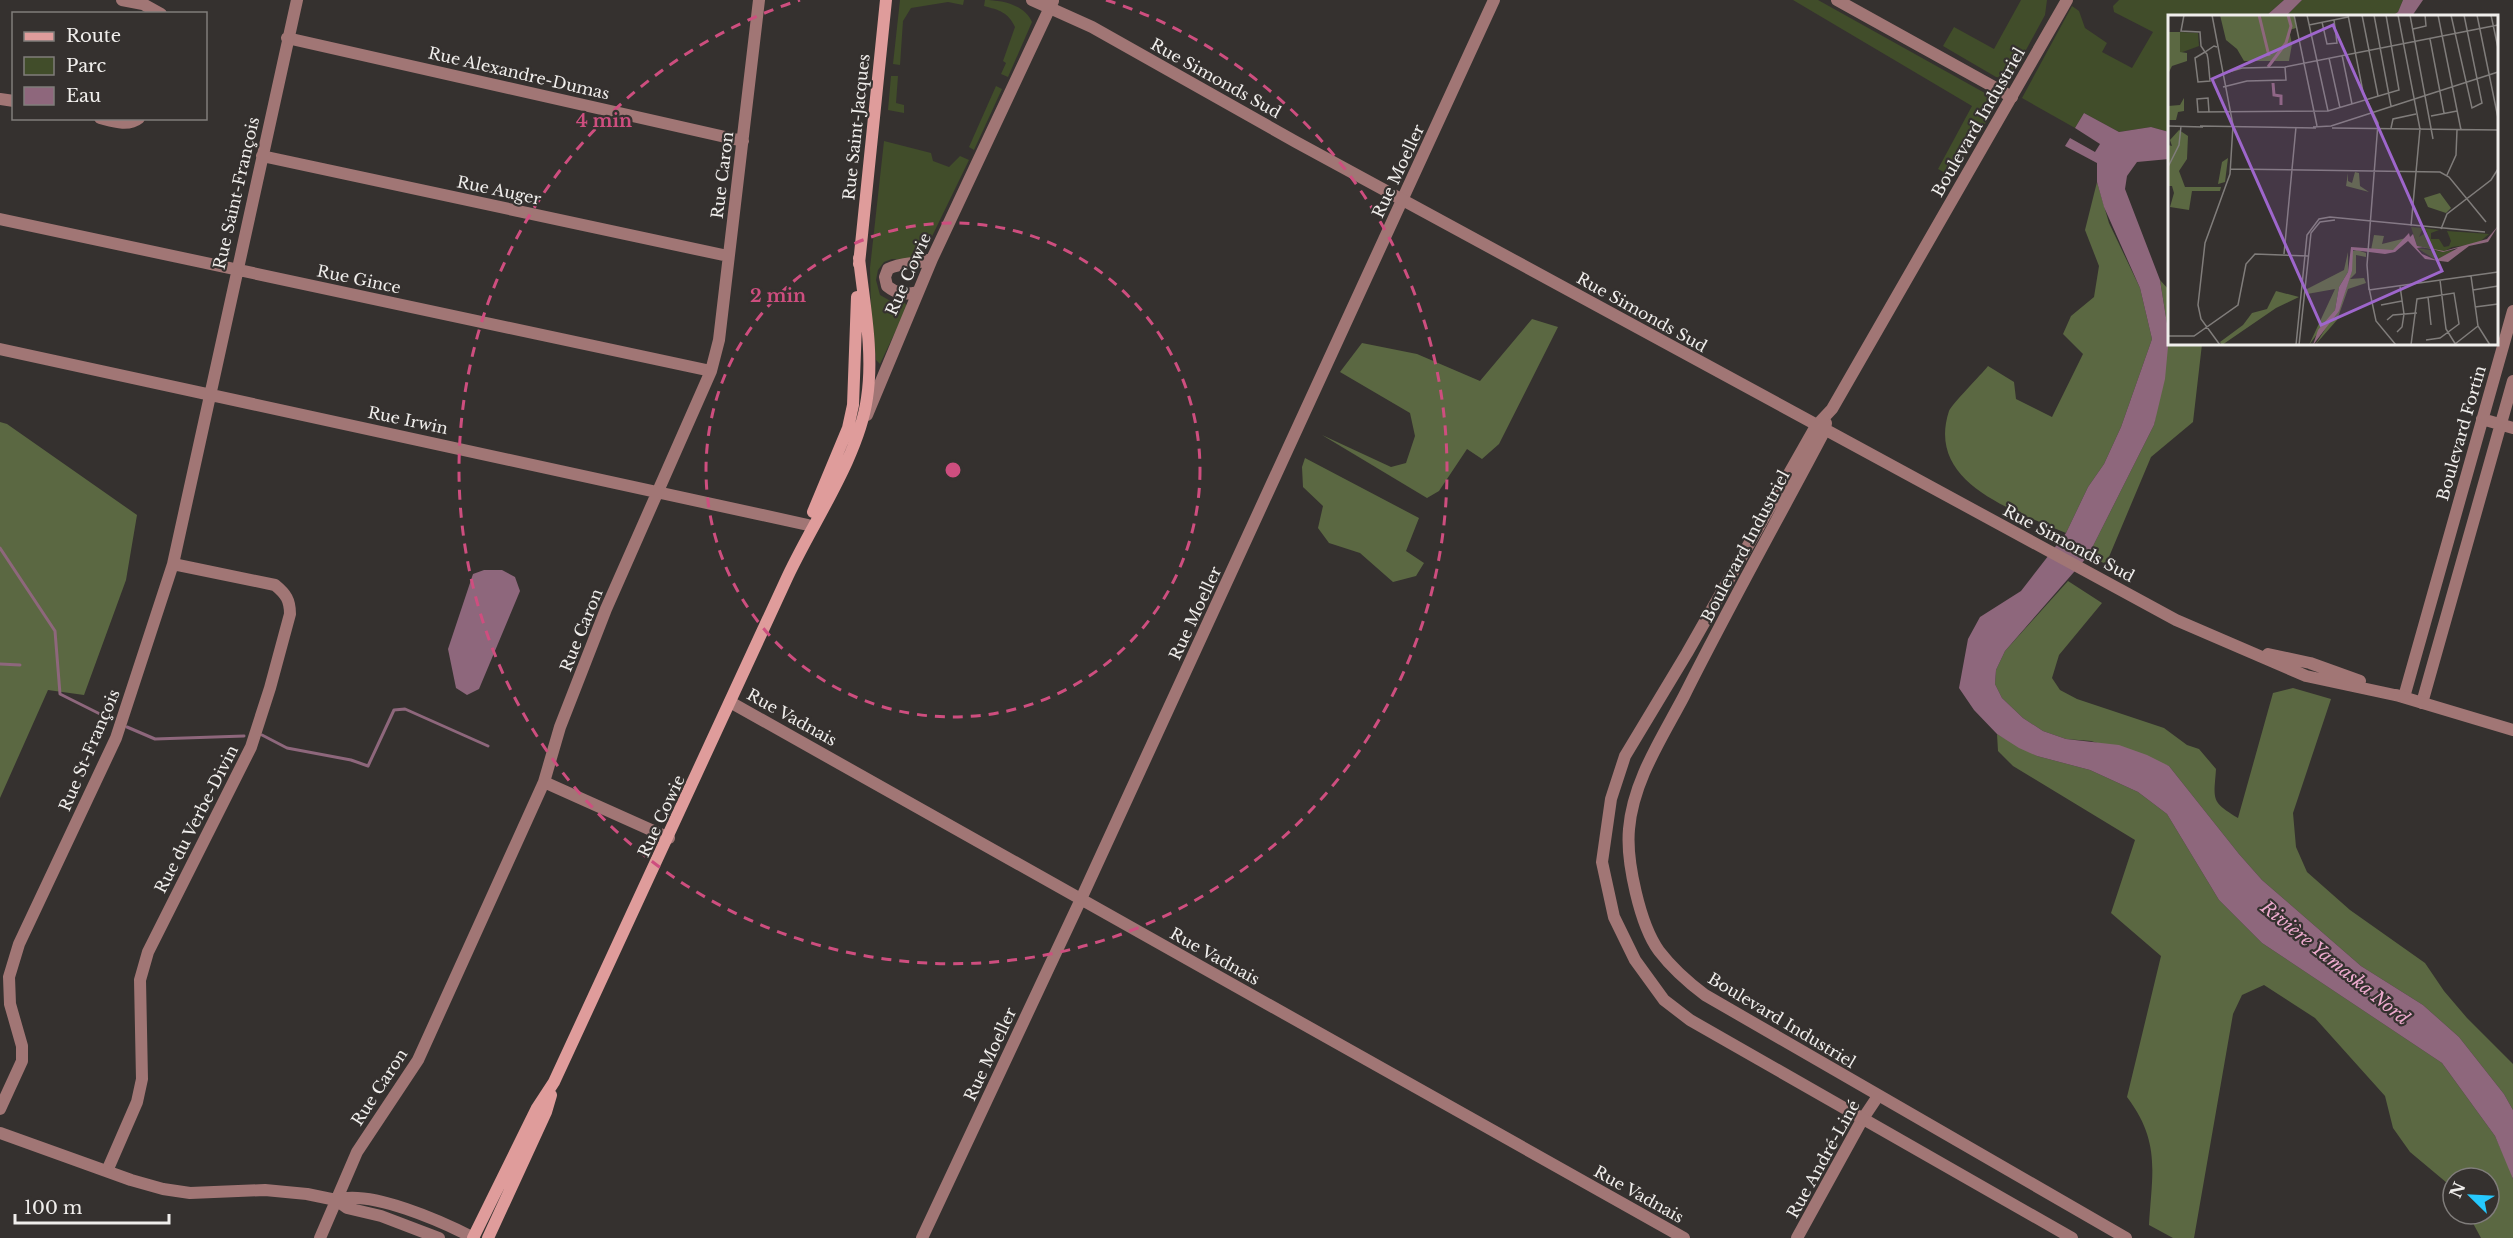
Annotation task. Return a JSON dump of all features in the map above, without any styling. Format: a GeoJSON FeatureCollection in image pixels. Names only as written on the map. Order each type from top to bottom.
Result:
{"type":"FeatureCollection","features":[{"type":"Feature","properties":{"kind":"main road","name":"Rue Saint-Jacques"},"geometry":{"type":"LineString","coordinates":[[808,525],[848,428],[853,405],[860,258],[886,0]]}},
{"type":"Feature","properties":{"kind":"main road","name":"Rue Saint-Jacques"},"geometry":{"type":"LineString","coordinates":[[860,258],[870,361],[867,399],[860,430]]}},
{"type":"Feature","properties":{"kind":"main road","name":"Rue Cowie"},"geometry":{"type":"LineString","coordinates":[[474,1238],[537,1108],[554,1082],[669,838],[795,561],[860,430]]}},
{"type":"Feature","properties":{"kind":"main road","name":"Rue Cowie"},"geometry":{"type":"LineString","coordinates":[[795,561],[808,525]]}},
{"type":"Feature","properties":{"kind":"main road","name":"Rue Cowie"},"geometry":{"type":"LineString","coordinates":[[488,1238],[546,1112],[554,1082]]}},
{"type":"Feature","properties":{"kind":"street"},"geometry":{"type":"LineString","coordinates":[[122,0],[143,4],[157,12]]}},
{"type":"Feature","properties":{"kind":"street","name":"Rue Saint-François"},"geometry":{"type":"LineString","coordinates":[[211,394],[236,270],[297,0]]}},
{"type":"Feature","properties":{"kind":"street","name":"Rue Caron"},"geometry":{"type":"LineString","coordinates":[[320,1238],[357,1152],[418,1060],[544,782],[560,727],[606,609],[711,371],[719,340],[759,0]]}},
{"type":"Feature","properties":{"kind":"street","name":"Rue Simonds Sud"},"geometry":{"type":"LineString","coordinates":[[1032,0],[1052,4],[1403,200],[2176,620],[2306,676],[2404,697],[2513,730]]}},
{"type":"Feature","properties":{"kind":"street","name":"Rue Moeller"},"geometry":{"type":"LineString","coordinates":[[922,1238],[1081,899],[1494,0]]}},
{"type":"Feature","properties":{"kind":"street"},"geometry":{"type":"LineString","coordinates":[[1837,0],[2012,97]]}},
{"type":"Feature","properties":{"kind":"street","name":"Boulevard Industriel"},"geometry":{"type":"LineString","coordinates":[[2067,0],[1827,415],[1702,659],[1637,788],[1629,830],[1629,861],[1642,913],[1659,950],[1687,981],[1706,995],[1878,1096],[2126,1238]]}},
{"type":"Feature","properties":{"kind":"street","name":"Rue Cowie"},"geometry":{"type":"LineString","coordinates":[[860,430],[932,259],[1052,4]]}},
{"type":"Feature","properties":{"kind":"street","name":"Rue Alexandre-Dumas"},"geometry":{"type":"LineString","coordinates":[[287,38],[743,141]]}},
{"type":"Feature","properties":{"kind":"street"},"geometry":{"type":"LineString","coordinates":[[108,120],[121,123],[137,120]]}},
{"type":"Feature","properties":{"kind":"street","name":"Rue Auger"},"geometry":{"type":"LineString","coordinates":[[262,156],[728,256]]}},
{"type":"Feature","properties":{"kind":"street","name":"Rue Gince"},"geometry":{"type":"LineString","coordinates":[[0,219],[711,371]]}},
{"type":"Feature","properties":{"kind":"street"},"geometry":{"type":"LineString","coordinates":[[918,292],[896,293],[887,286],[885,277],[888,269],[896,264],[917,264],[932,259]]}},
{"type":"Feature","properties":{"kind":"street","name":"Boulevard Fortin"},"geometry":{"type":"LineString","coordinates":[[2404,697],[2512,315]]}},
{"type":"Feature","properties":{"kind":"street","name":"Rue Irwin"},"geometry":{"type":"LineString","coordinates":[[0,348],[808,525]]}},
{"type":"Feature","properties":{"kind":"street"},"geometry":{"type":"LineString","coordinates":[[2422,703],[2462,563],[2507,426],[2513,381]]}},
{"type":"Feature","properties":{"kind":"street","name":"Rue St-François"},"geometry":{"type":"LineString","coordinates":[[0,1109],[22,1061],[22,1046],[10,1004],[9,977],[16,955],[116,738],[172,564],[211,394]]}},
{"type":"Feature","properties":{"kind":"street"},"geometry":{"type":"LineString","coordinates":[[2482,419],[2507,426]]}},
{"type":"Feature","properties":{"kind":"street","name":"Boulevard Industriel"},"geometry":{"type":"LineString","coordinates":[[1821,428],[1625,756],[1611,799],[1602,862],[1614,917],[1635,960],[1664,1000],[1690,1020],[2073,1238]]}},
{"type":"Feature","properties":{"kind":"street"},"geometry":{"type":"LineString","coordinates":[[2443,558],[2462,563]]}},
{"type":"Feature","properties":{"kind":"street","name":"Rue du Verbe-Divin"},"geometry":{"type":"LineString","coordinates":[[107,1170],[137,1102],[142,1079],[140,980],[148,952],[251,747],[290,614],[290,603],[285,594],[275,585],[172,564]]}},
{"type":"Feature","properties":{"kind":"street","name":"Rue Vadnais"},"geometry":{"type":"LineString","coordinates":[[730,702],[1684,1238]]}},
{"type":"Feature","properties":{"kind":"street"},"geometry":{"type":"LineString","coordinates":[[544,782],[669,838]]}},
{"type":"Feature","properties":{"kind":"street","name":"Rue André-Liné"},"geometry":{"type":"LineString","coordinates":[[1797,1238],[1862,1119],[1878,1096]]}},
{"type":"Feature","properties":{"kind":"street"},"geometry":{"type":"LineString","coordinates":[[0,1133],[131,1180],[163,1189],[190,1193],[265,1190],[336,1200],[348,1196],[395,1204],[474,1238]]}},
{"type":"Feature","properties":{"kind":"street"},"geometry":{"type":"LineString","coordinates":[[336,1200],[346,1208],[403,1223],[440,1238]]}},
{"type":"Feature","properties":{"kind":"street"},"geometry":{"type":"LineString","coordinates":[[403,1223],[407,1209]]}},
{"type":"Feature","properties":{"kind":"green space"},"geometry":{"type":"Polygon","coordinates":[[[900,0],[964,0],[963,5],[948,2],[911,8],[903,21],[900,65],[893,64],[900,0]]]}},
{"type":"Feature","properties":{"kind":"green space"},"geometry":{"type":"Polygon","coordinates":[[[985,0],[999,1],[1019,8],[1029,16],[1032,22],[1008,77],[1001,74],[1015,27],[1002,12],[984,6],[985,0]]]}},
{"type":"Feature","properties":{"kind":"green space"},"geometry":{"type":"Polygon","coordinates":[[[1793,0],[1818,0],[1992,97],[1994,107],[1991,114],[1953,177],[1938,169],[1972,106],[1793,0]]]}},
{"type":"Feature","properties":{"kind":"green space"},"geometry":{"type":"Polygon","coordinates":[[[2021,0],[2047,0],[2045,15],[2014,72],[2010,75],[2004,78],[1996,77],[1943,46],[1954,27],[1994,49],[2021,0]]]}},
{"type":"Feature","properties":{"kind":"green space"},"geometry":{"type":"Polygon","coordinates":[[[2119,0],[2284,0],[2267,15],[2168,15],[2168,132],[2151,127],[2119,132],[2084,113],[2075,128],[2022,98],[2072,6],[2079,11],[2085,28],[2107,43],[2102,52],[2132,68],[2153,32],[2114,12],[2113,6],[2119,0]]]}},
{"type":"Feature","properties":{"kind":"green space"},"geometry":{"type":"Polygon","coordinates":[[[2302,0],[2403,0],[2398,12],[2394,15],[2287,15],[2302,0]]]}},
{"type":"Feature","properties":{"kind":"green space"},"geometry":{"type":"Polygon","coordinates":[[[891,76],[898,76],[896,103],[904,105],[904,113],[888,110],[891,76]]]}},
{"type":"Feature","properties":{"kind":"green space"},"geometry":{"type":"Polygon","coordinates":[[[996,86],[1002,89],[974,150],[969,147],[996,86]]]}},
{"type":"Feature","properties":{"kind":"green space"},"geometry":{"type":"Polygon","coordinates":[[[884,141],[931,153],[933,161],[949,167],[960,156],[969,160],[923,255],[909,260],[892,259],[884,262],[878,270],[876,280],[880,295],[894,303],[905,303],[907,307],[880,364],[876,360],[870,268],[884,141]]]}},
{"type":"Feature","properties":{"kind":"green space"},"geometry":{"type":"Polygon","coordinates":[[[2097,182],[2109,223],[2140,288],[2152,339],[2121,427],[2104,464],[2088,487],[2066,533],[2023,515],[1980,491],[1962,476],[1950,458],[1945,436],[1949,411],[1988,366],[2014,382],[2016,399],[2052,417],[2083,354],[2063,334],[2071,316],[2094,297],[2099,266],[2085,230],[2097,182]]]}},
{"type":"Feature","properties":{"kind":"green space"},"geometry":{"type":"Polygon","coordinates":[[[2160,280],[2168,289],[2168,330],[2160,280]]]}},
{"type":"Feature","properties":{"kind":"green space"},"geometry":{"type":"Polygon","coordinates":[[[1532,319],[1558,327],[1499,444],[1482,459],[1467,449],[1439,491],[1427,498],[1322,435],[1391,467],[1406,463],[1415,436],[1410,413],[1340,372],[1362,343],[1417,354],[1480,381],[1532,319]]]}},
{"type":"Feature","properties":{"kind":"green space"},"geometry":{"type":"Polygon","coordinates":[[[2168,342],[2168,345],[2202,345],[2193,422],[2151,457],[2106,564],[2088,556],[2154,425],[2168,342]]]}},
{"type":"Feature","properties":{"kind":"green space"},"geometry":{"type":"Polygon","coordinates":[[[0,422],[7,424],[137,515],[126,580],[84,695],[48,690],[0,798],[0,422]]]}},
{"type":"Feature","properties":{"kind":"green space"},"geometry":{"type":"Polygon","coordinates":[[[1305,458],[1419,518],[1406,551],[1424,563],[1416,576],[1393,582],[1360,553],[1329,543],[1318,528],[1323,506],[1303,487],[1302,467],[1305,458]]]}},
{"type":"Feature","properties":{"kind":"green space"},"geometry":{"type":"Polygon","coordinates":[[[2068,581],[2102,603],[2059,655],[2052,678],[2060,690],[2077,699],[2164,728],[2187,745],[2199,749],[2216,769],[2215,794],[2218,803],[2238,818],[2273,693],[2293,688],[2331,699],[2293,813],[2296,847],[2307,872],[2350,910],[2425,963],[2444,991],[2467,1018],[2513,1064],[2513,1110],[2504,1094],[2459,1037],[2423,1005],[2361,966],[2262,880],[2169,766],[2091,741],[2066,739],[2043,731],[2023,718],[2002,698],[1995,684],[1996,670],[2005,651],[2068,581]]]}},
{"type":"Feature","properties":{"kind":"green space"},"geometry":{"type":"Polygon","coordinates":[[[1997,734],[2037,756],[2090,770],[2138,792],[2167,814],[2219,900],[2262,943],[2442,1063],[2495,1136],[2509,1167],[2513,1179],[2513,1238],[2481,1238],[2474,1226],[2501,1226],[2501,1166],[2441,1166],[2441,1178],[2410,1152],[2393,1128],[2385,1096],[2315,1018],[2264,985],[2242,995],[2233,1014],[2194,1238],[2173,1238],[2149,1225],[2152,1174],[2150,1144],[2138,1113],[2127,1097],[2161,956],[2111,913],[2135,840],[2013,766],[1998,751],[1997,734]]]}},
{"type":"Feature","properties":{"kind":"water"},"geometry":{"type":"Polygon","coordinates":[[[2284,0],[2302,0],[2287,15],[2267,15],[2284,0]]]}},
{"type":"Feature","properties":{"kind":"water"},"geometry":{"type":"Polygon","coordinates":[[[2403,0],[2423,0],[2413,15],[2394,15],[2398,12],[2403,0]]]}},
{"type":"Feature","properties":{"kind":"water","name":"Rivière Yamaska Nord"},"geometry":{"type":"Polygon","coordinates":[[[2084,113],[2119,132],[2151,127],[2168,132],[2168,159],[2137,162],[2127,176],[2125,189],[2160,280],[2168,330],[2165,379],[2154,425],[2088,556],[2005,651],[1996,670],[1995,684],[2002,698],[2023,718],[2043,731],[2066,739],[2119,745],[2169,766],[2262,880],[2361,966],[2423,1005],[2459,1037],[2504,1094],[2513,1110],[2513,1179],[2495,1136],[2442,1063],[2262,943],[2219,900],[2167,814],[2138,792],[2090,770],[2037,756],[2019,748],[1997,734],[1974,710],[1959,688],[1968,639],[1980,617],[2021,591],[2066,533],[2088,487],[2104,464],[2121,427],[2152,339],[2140,288],[2104,207],[2097,182],[2097,163],[2065,146],[2070,138],[2095,152],[2100,144],[2075,128],[2084,113]]]}},
{"type":"Feature","properties":{"kind":"water"},"geometry":{"type":"Polygon","coordinates":[[[484,570],[502,570],[515,577],[520,591],[479,689],[467,695],[456,688],[448,649],[473,574],[484,570]]]}},
{"type":"Feature","properties":{"kind":"waterway"},"geometry":{"type":"LineString","coordinates":[[0,548],[55,631],[60,694],[112,720]]}},
{"type":"Feature","properties":{"kind":"waterway"},"geometry":{"type":"LineString","coordinates":[[0,664],[20,665]]}},
{"type":"Feature","properties":{"kind":"waterway"},"geometry":{"type":"LineString","coordinates":[[262,735],[287,748],[351,760],[368,766],[394,710],[405,709],[488,746]]}},
{"type":"Feature","properties":{"kind":"waterway"},"geometry":{"type":"LineString","coordinates":[[127,727],[155,739],[244,736]]}}]}
